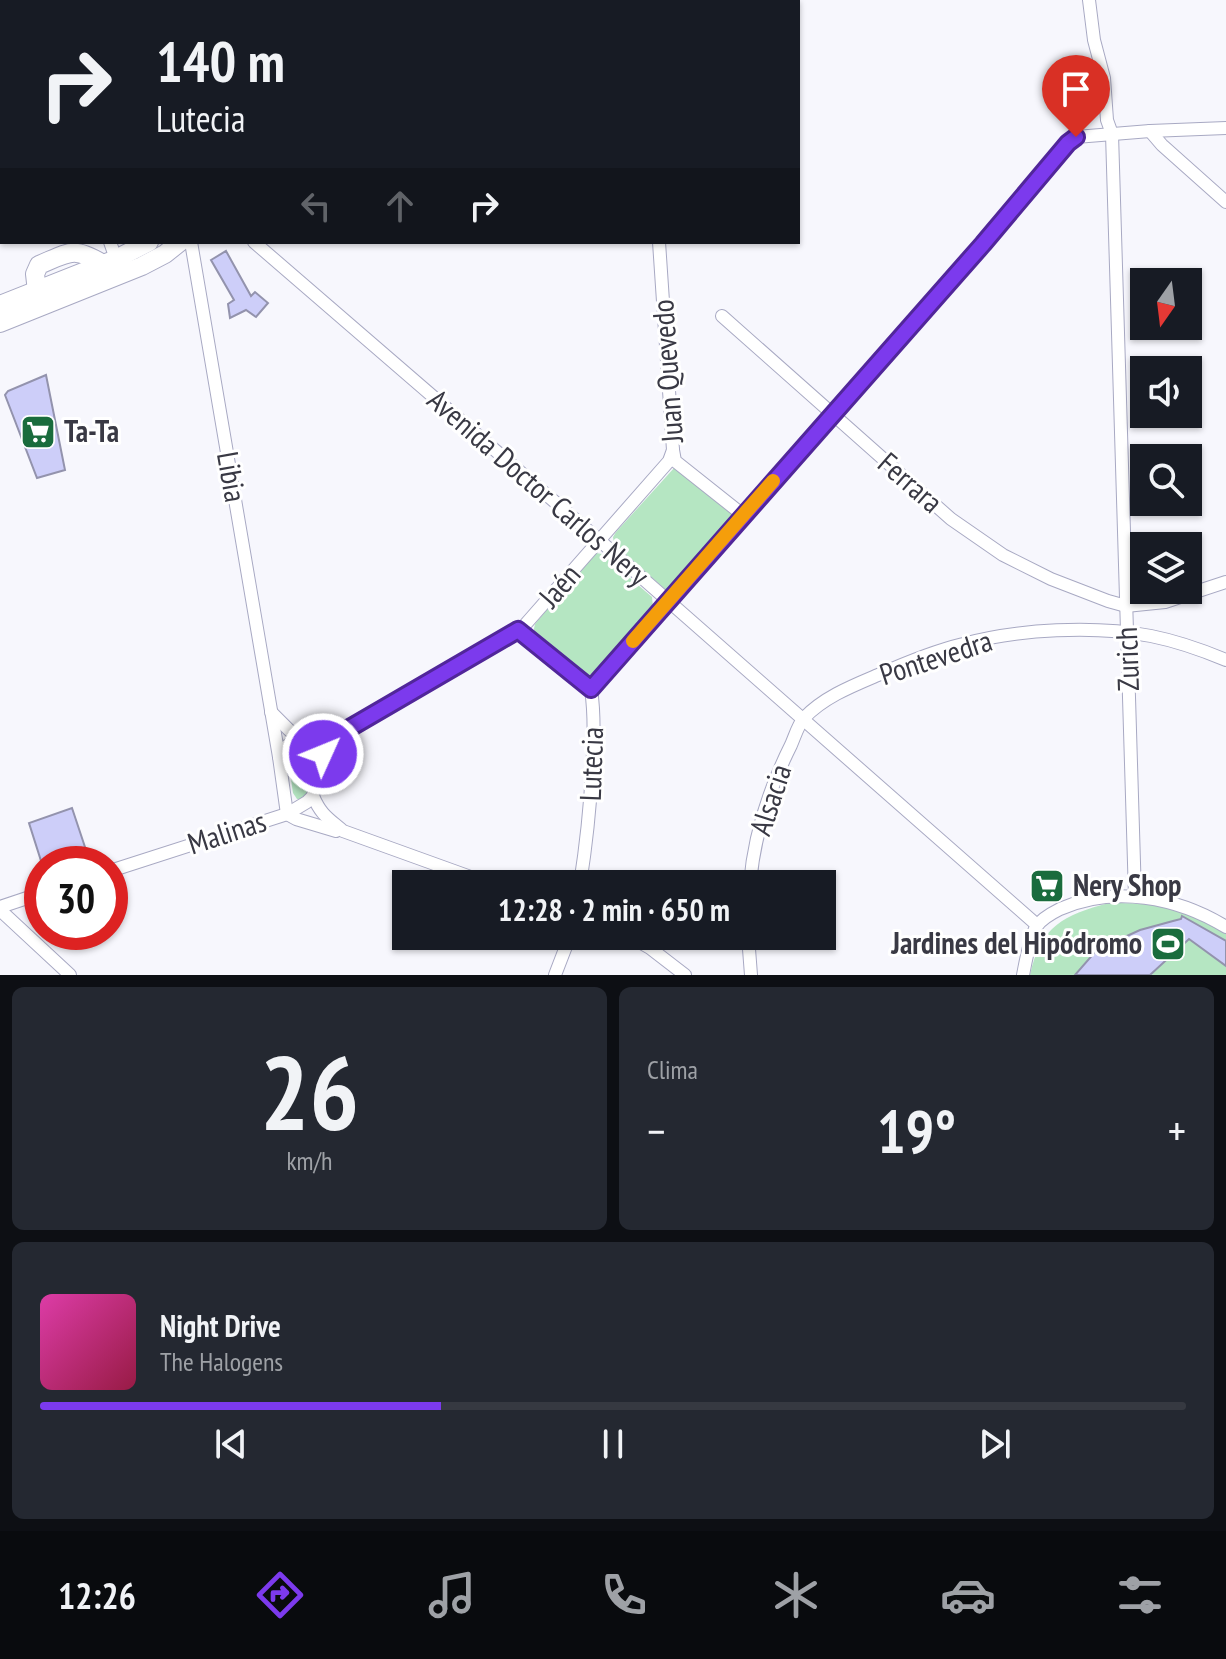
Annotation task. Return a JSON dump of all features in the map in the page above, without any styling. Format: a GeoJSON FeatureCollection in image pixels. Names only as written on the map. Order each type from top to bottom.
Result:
{"type":"FeatureCollection","features":[{"type":"Feature","properties":{"kind":"main road"},"geometry":{"type":"LineString","coordinates":[[38,299],[36,269],[39,265],[74,252],[110,255],[143,244]]}},
{"type":"Feature","properties":{"kind":"main road"},"geometry":{"type":"LineString","coordinates":[[0,305],[38,299],[142,266],[178,244]]}},
{"type":"Feature","properties":{"kind":"main road"},"geometry":{"type":"LineString","coordinates":[[0,323],[38,299]]}},
{"type":"Feature","properties":{"kind":"street","name":"Zurich"},"geometry":{"type":"LineString","coordinates":[[1089,0],[1094,40],[1104,78],[1107,120],[1112,134],[1135,896]]}},
{"type":"Feature","properties":{"kind":"street"},"geometry":{"type":"LineString","coordinates":[[591,689],[983,244],[1068,143],[1076,137],[1226,128]]}},
{"type":"Feature","properties":{"kind":"street"},"geometry":{"type":"LineString","coordinates":[[1150,131],[1226,202]]}},
{"type":"Feature","properties":{"kind":"street","name":"Libia"},"geometry":{"type":"LineString","coordinates":[[191,244],[287,814]]}},
{"type":"Feature","properties":{"kind":"street","name":"Avenida Doctor Carlos Nery"},"geometry":{"type":"LineString","coordinates":[[256,244],[1037,925]]}},
{"type":"Feature","properties":{"kind":"street","name":"Juan Quevedo"},"geometry":{"type":"LineString","coordinates":[[659,244],[675,461],[743,515]]}},
{"type":"Feature","properties":{"kind":"street","name":"Ferrara"},"geometry":{"type":"LineString","coordinates":[[722,316],[951,519],[1003,555],[1051,579],[1126,606]]}},
{"type":"Feature","properties":{"kind":"street","name":"Jaén"},"geometry":{"type":"LineString","coordinates":[[302,739],[336,736],[518,630],[533,617],[669,461],[673,450]]}},
{"type":"Feature","properties":{"kind":"street"},"geometry":{"type":"LineString","coordinates":[[1126,606],[1165,602],[1226,582]]}},
{"type":"Feature","properties":{"kind":"street","name":"Lutecia"},"geometry":{"type":"LineString","coordinates":[[518,630],[591,689],[594,743],[582,870]]}},
{"type":"Feature","properties":{"kind":"street","name":"Pontevedra"},"geometry":{"type":"LineString","coordinates":[[803,719],[841,691],[913,659],[963,644],[1049,632],[1128,633]]}},
{"type":"Feature","properties":{"kind":"street"},"geometry":{"type":"LineString","coordinates":[[1128,633],[1153,637],[1226,660]]}},
{"type":"Feature","properties":{"kind":"street"},"geometry":{"type":"LineString","coordinates":[[271,712],[311,747],[316,757],[313,796],[287,814]]}},
{"type":"Feature","properties":{"kind":"street","name":"Alsacia"},"geometry":{"type":"LineString","coordinates":[[752,870],[761,819],[778,770],[803,719]]}},
{"type":"Feature","properties":{"kind":"street","name":"Jaén"},"geometry":{"type":"LineString","coordinates":[[317,768],[336,736]]}},
{"type":"Feature","properties":{"kind":"street"},"geometry":{"type":"LineString","coordinates":[[279,757],[284,748],[302,739]]}},
{"type":"Feature","properties":{"kind":"street","name":"Malinas"},"geometry":{"type":"LineString","coordinates":[[313,796],[321,814],[343,831],[451,870]]}},
{"type":"Feature","properties":{"kind":"street","name":"Malinas"},"geometry":{"type":"LineString","coordinates":[[128,865],[287,814],[334,831],[343,831]]}},
{"type":"Feature","properties":{"kind":"street"},"geometry":{"type":"LineString","coordinates":[[1023,975],[1037,925],[1052,913],[1075,902],[1135,896],[1183,906],[1226,927]]}},
{"type":"Feature","properties":{"kind":"street"},"geometry":{"type":"LineString","coordinates":[[24,899],[0,908],[70,975]]}},
{"type":"Feature","properties":{"kind":"street"},"geometry":{"type":"LineString","coordinates":[[555,975],[565,950]]}},
{"type":"Feature","properties":{"kind":"street"},"geometry":{"type":"LineString","coordinates":[[653,950],[685,975]]}},
{"type":"Feature","properties":{"kind":"street"},"geometry":{"type":"LineString","coordinates":[[749,950],[751,975]]}},
{"type":"Feature","properties":{"kind":"green space"},"geometry":{"type":"Polygon","coordinates":[[[675,467],[734,514],[673,588],[667,591],[614,544],[613,537],[675,467]]]}},
{"type":"Feature","properties":{"kind":"green space"},"geometry":{"type":"Polygon","coordinates":[[[596,553],[602,554],[652,597],[653,607],[602,669],[584,676],[533,633],[535,624],[596,553]]]}},
{"type":"Feature","properties":{"kind":"green space"},"geometry":{"type":"Polygon","coordinates":[[[301,743],[310,756],[308,793],[297,799],[293,793],[287,751],[301,743]]]}},
{"type":"Feature","properties":{"kind":"green space"},"geometry":{"type":"Polygon","coordinates":[[[1109,903],[1176,909],[1226,933],[1226,975],[1030,975],[1041,945],[1056,925],[1079,912],[1109,903]]]}},
{"type":"Feature","properties":{"kind":"building"},"geometry":{"type":"Polygon","coordinates":[[[226,251],[251,296],[255,292],[268,303],[256,317],[246,310],[230,318],[228,304],[234,300],[211,260],[226,251]]]}},
{"type":"Feature","properties":{"kind":"building","name":"Ta-Ta"},"geometry":{"type":"Polygon","coordinates":[[[46,375],[65,470],[37,478],[5,395],[46,375]]]}},
{"type":"Feature","properties":{"kind":"building"},"geometry":{"type":"Polygon","coordinates":[[[72,808],[85,846],[36,846],[29,823],[72,808]]]}},
{"type":"Feature","properties":{"kind":"building","name":"Jardines del Hipódromo"},"geometry":{"type":"Polygon","coordinates":[[[1182,916],[1226,941],[1226,966],[1189,939],[1150,975],[1075,975],[1095,952],[1105,946],[1140,930],[1181,919],[1182,916]]]}},
{"type":"Feature","properties":{"kind":"slow traffic"},"geometry":{"type":"LineString","coordinates":[[633,641],[773,481]]}},
{"type":"Feature","properties":{"kind":"place","name":"Ta-Ta"},"geometry":{"type":"Point","coordinates":[38,432]}},
{"type":"Feature","properties":{"kind":"place","name":"Nery Shop"},"geometry":{"type":"Point","coordinates":[1047,886]}},
{"type":"Feature","properties":{"kind":"place","name":"Jardines del Hipódromo"},"geometry":{"type":"Point","coordinates":[1168,944]}},
{"type":"Feature","properties":{"kind":"route"},"geometry":{"type":"LineString","coordinates":[[323,754],[336,736],[518,630],[591,689],[1076,137]]}}]}
